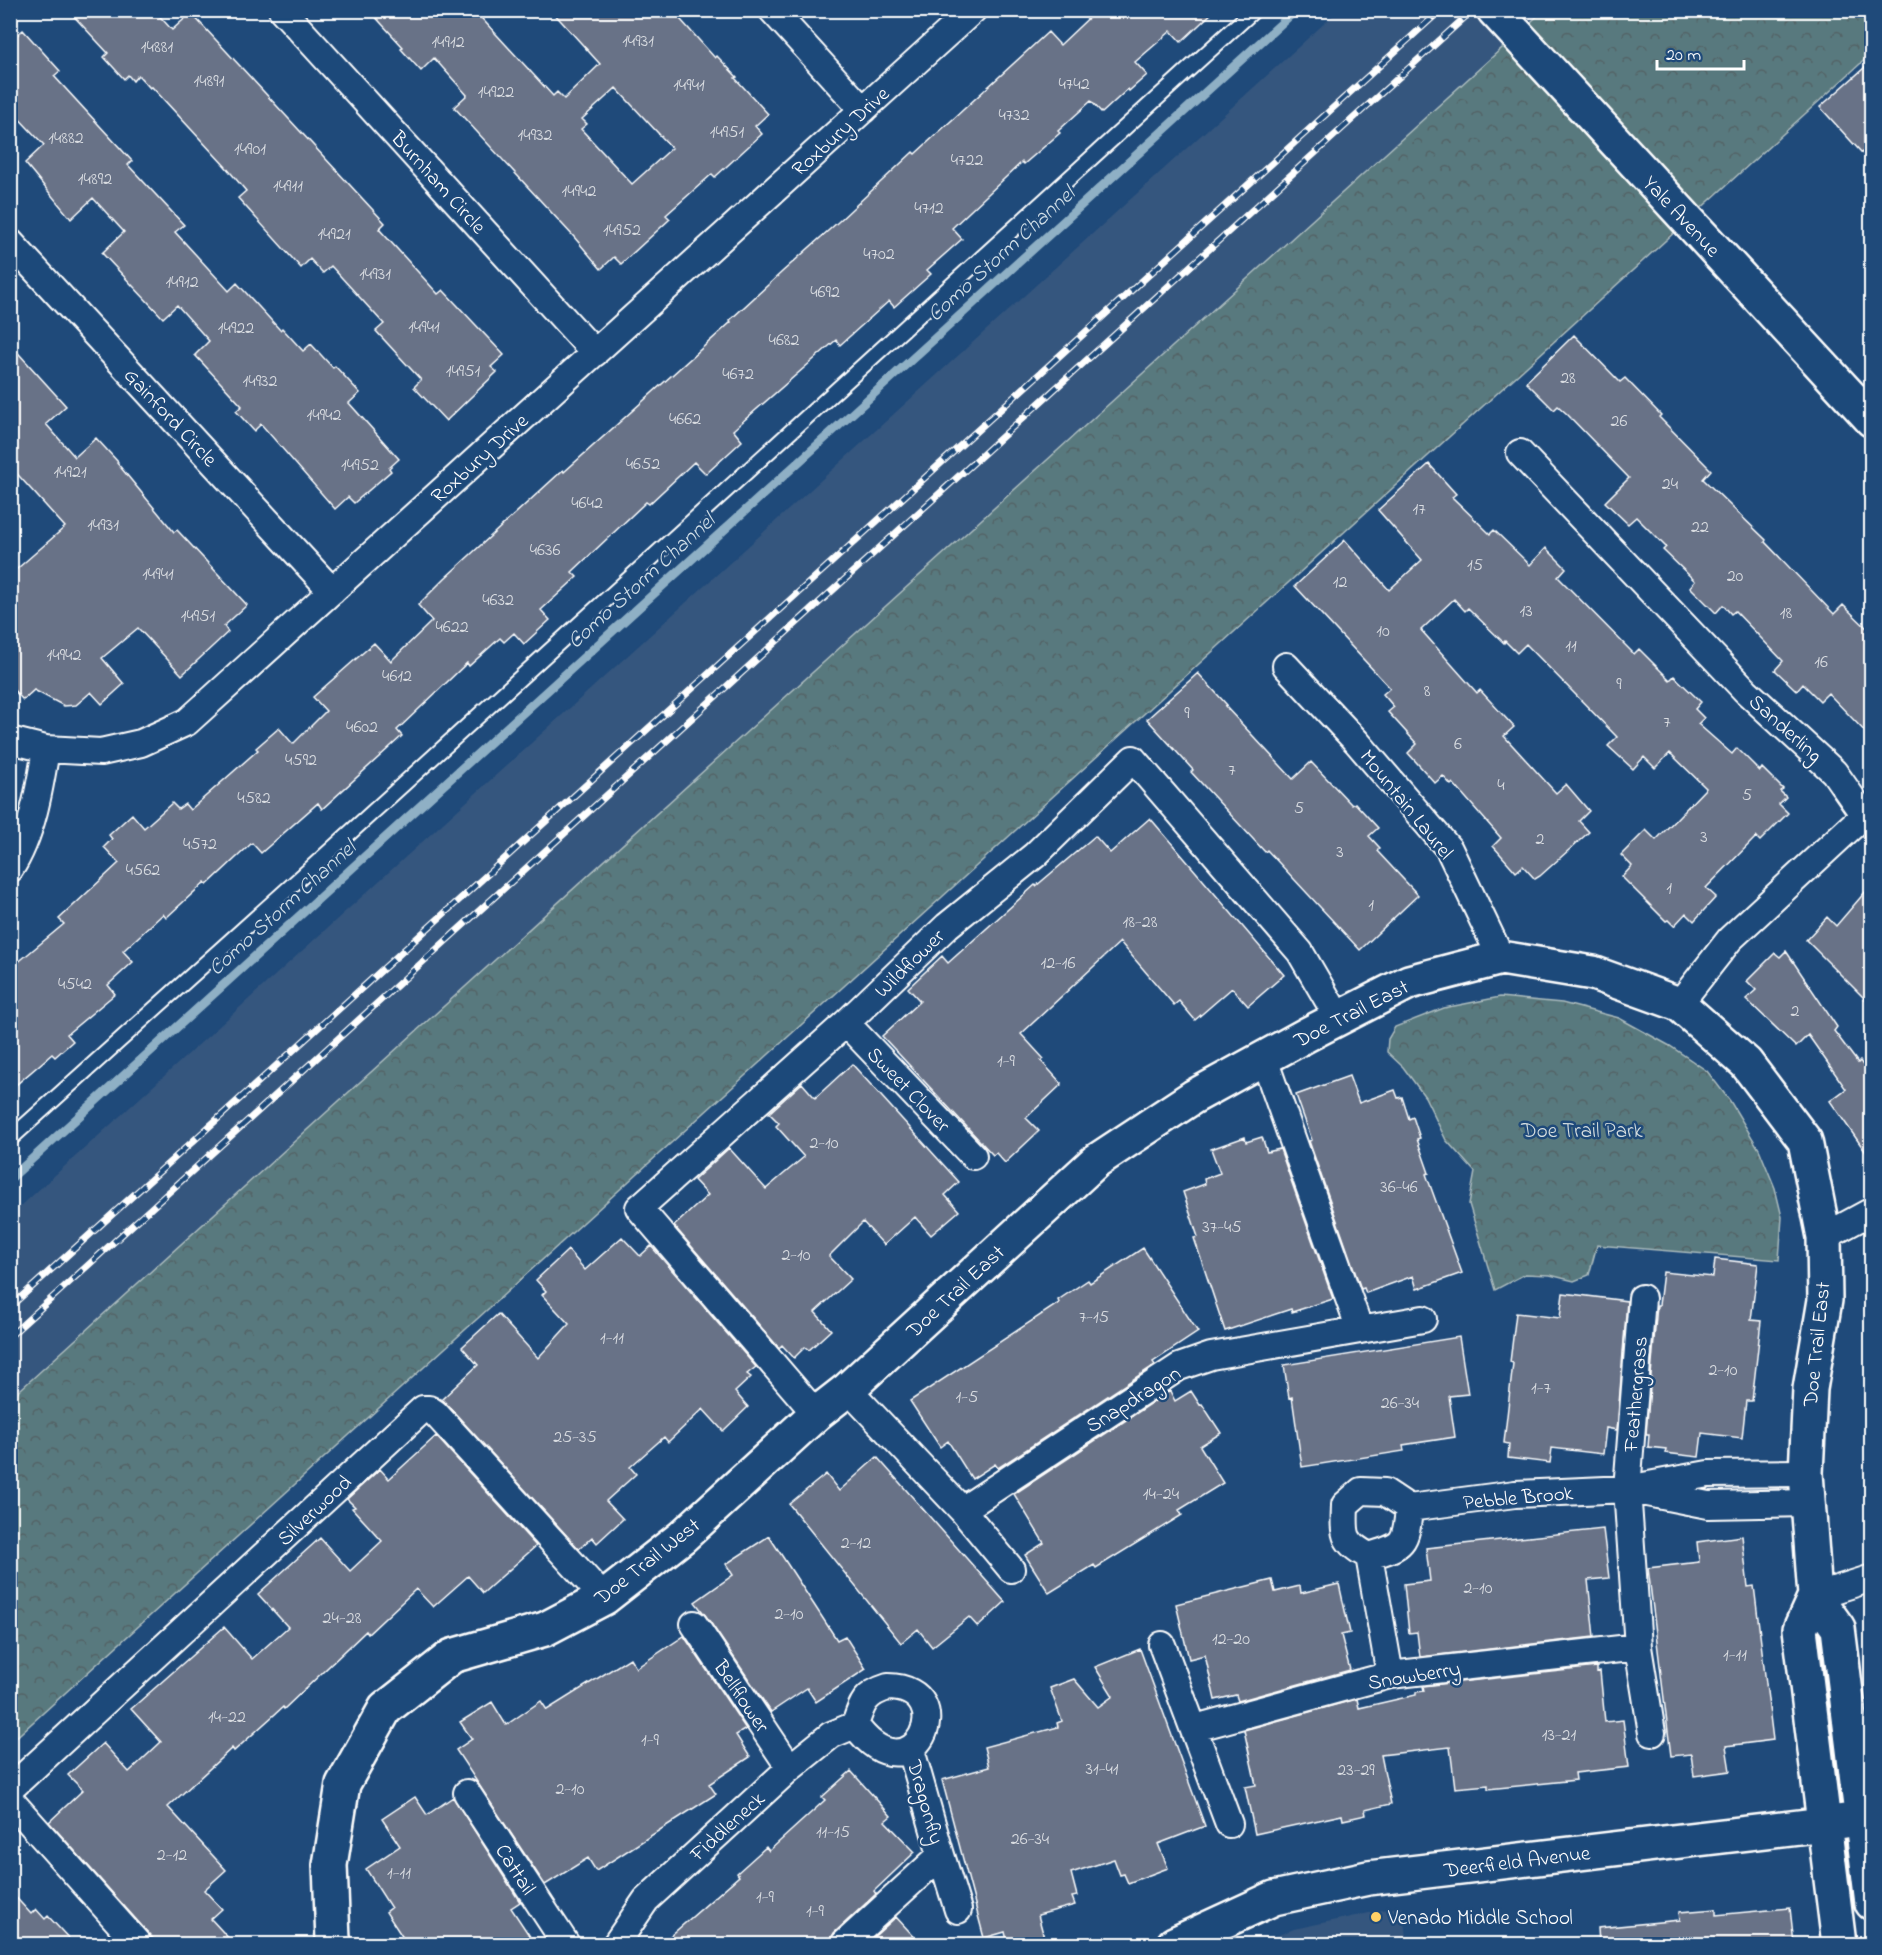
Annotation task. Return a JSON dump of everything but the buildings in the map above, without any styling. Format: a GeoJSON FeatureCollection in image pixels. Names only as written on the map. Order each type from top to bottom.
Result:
{"type":"FeatureCollection","features":[{"type":"Feature","properties":{"kind":"street","name":"Burnham Circle"},"geometry":{"type":"LineString","coordinates":[[282,10],[595,353]]}},
{"type":"Feature","properties":{"kind":"street"},"geometry":{"type":"LineString","coordinates":[[772,10],[863,110]]}},
{"type":"Feature","properties":{"kind":"street","name":"Roxbury Drive"},"geometry":{"type":"LineString","coordinates":[[10,740],[46,749],[101,752],[141,743],[187,723],[973,10]]}},
{"type":"Feature","properties":{"kind":"street","name":"Yale Avenue"},"geometry":{"type":"LineString","coordinates":[[1494,10],[1872,420]]}},
{"type":"Feature","properties":{"kind":"street","name":"Gainford Circle"},"geometry":{"type":"LineString","coordinates":[[10,242],[332,591]]}},
{"type":"Feature","properties":{"kind":"street","name":"Sanderling"},"geometry":{"type":"LineString","coordinates":[[1520,453],[1746,691],[1834,772],[1863,815],[1730,939],[1679,1004]]}},
{"type":"Feature","properties":{"kind":"street","name":"Mountain Laurel"},"geometry":{"type":"LineString","coordinates":[[1287,666],[1357,742],[1449,849],[1501,958]]}},
{"type":"Feature","properties":{"kind":"street"},"geometry":{"type":"LineString","coordinates":[[10,868],[29,825],[41,782],[46,749]]}},
{"type":"Feature","properties":{"kind":"street","name":"Wildflower"},"geometry":{"type":"LineString","coordinates":[[816,1414],[639,1208],[846,1023],[947,926],[1035,855],[1133,759],[1300,952],[1339,1019]]}},
{"type":"Feature","properties":{"kind":"street","name":"Doe Trail East"},"geometry":{"type":"LineString","coordinates":[[848,1389],[1096,1161],[1193,1097],[1409,982],[1501,958],[1593,973],[1679,1004],[1746,1063],[1805,1141],[1824,1237],[1825,1300],[1810,1389],[1807,1488],[1815,1596],[1800,1629],[1839,1944]]}},
{"type":"Feature","properties":{"kind":"street","name":"Sweet Clover"},"geometry":{"type":"LineString","coordinates":[[846,1023],[973,1156]]}},
{"type":"Feature","properties":{"kind":"street"},"geometry":{"type":"LineString","coordinates":[[1264,1059],[1359,1330]]}},
{"type":"Feature","properties":{"kind":"street"},"geometry":{"type":"LineString","coordinates":[[1824,1237],[1872,1211]]}},
{"type":"Feature","properties":{"kind":"street","name":"Feathergrass"},"geometry":{"type":"LineString","coordinates":[[1627,1490],[1642,1298]]}},
{"type":"Feature","properties":{"kind":"street","name":"Snapdragon"},"geometry":{"type":"LineString","coordinates":[[962,1510],[1179,1367],[1211,1356],[1423,1319]]}},
{"type":"Feature","properties":{"kind":"street"},"geometry":{"type":"LineString","coordinates":[[848,1389],[962,1510],[1011,1569]]}},
{"type":"Feature","properties":{"kind":"street","name":"Doe Trail West"},"geometry":{"type":"LineString","coordinates":[[332,1943],[330,1865],[343,1784],[385,1709],[452,1656],[545,1629],[604,1598],[682,1537],[816,1414],[848,1389]]}},
{"type":"Feature","properties":{"kind":"street","name":"Silverwood"},"geometry":{"type":"LineString","coordinates":[[10,1789],[423,1409],[429,1409],[435,1413],[604,1598]]}},
{"type":"Feature","properties":{"kind":"street","name":"Pebble Brook"},"geometry":{"type":"LineString","coordinates":[[1409,1508],[1515,1494],[1627,1490],[1708,1505],[1807,1488]]}},
{"type":"Feature","properties":{"kind":"street"},"geometry":{"type":"LineString","coordinates":[[1627,1490],[1638,1647],[1652,1733]]}},
{"type":"Feature","properties":{"kind":"street"},"geometry":{"type":"LineString","coordinates":[[1361,1491],[1385,1492],[1409,1508],[1407,1532],[1395,1549],[1369,1556],[1353,1548],[1344,1531],[1345,1505],[1361,1491]]}},
{"type":"Feature","properties":{"kind":"street"},"geometry":{"type":"LineString","coordinates":[[1369,1556],[1390,1676]]}},
{"type":"Feature","properties":{"kind":"street"},"geometry":{"type":"LineString","coordinates":[[1872,1578],[1815,1596],[1838,1628],[1866,1818],[1872,1903]]}},
{"type":"Feature","properties":{"kind":"street","name":"Bellflower"},"geometry":{"type":"LineString","coordinates":[[694,1624],[790,1768]]}},
{"type":"Feature","properties":{"kind":"street"},"geometry":{"type":"LineString","coordinates":[[1162,1645],[1195,1728],[1229,1824]]}},
{"type":"Feature","properties":{"kind":"street","name":"Snowberry"},"geometry":{"type":"LineString","coordinates":[[1195,1728],[1390,1676],[1638,1647]]}},
{"type":"Feature","properties":{"kind":"street"},"geometry":{"type":"LineString","coordinates":[[888,1687],[898,1687],[918,1696],[927,1713],[924,1733],[911,1750],[894,1753],[877,1748],[865,1740],[855,1725],[861,1705],[868,1696],[888,1687]]}},
{"type":"Feature","properties":{"kind":"street","name":"Fiddleneck"},"geometry":{"type":"LineString","coordinates":[[616,1944],[646,1900],[790,1768],[831,1735],[855,1725]]}},
{"type":"Feature","properties":{"kind":"street","name":"Dragonfly"},"geometry":{"type":"LineString","coordinates":[[911,1750],[958,1910]]}},
{"type":"Feature","properties":{"kind":"street","name":"Cattail"},"geometry":{"type":"LineString","coordinates":[[467,1793],[566,1944]]}},
{"type":"Feature","properties":{"kind":"street"},"geometry":{"type":"LineString","coordinates":[[10,1800],[138,1944]]}},
{"type":"Feature","properties":{"kind":"street","name":"Deerfield Avenue"},"geometry":{"type":"LineString","coordinates":[[1174,1944],[1274,1898],[1368,1878],[1866,1818]]}},
{"type":"Feature","properties":{"kind":"street","name":"Dragonfly"},"geometry":{"type":"LineString","coordinates":[[844,1944],[941,1855]]}},
{"type":"Feature","properties":{"kind":"lane"},"geometry":{"type":"LineString","coordinates":[[10,1139],[327,854],[1254,10]]}},
{"type":"Feature","properties":{"kind":"shaded area"},"geometry":{"type":"Polygon","coordinates":[[[1338,11],[1542,11],[11,1398],[11,1215],[1338,11]]]}},
{"type":"Feature","properties":{"kind":"shaded area","name":"Venado Middle School"},"geometry":{"type":"Polygon","coordinates":[[[1402,1906],[1407,1944],[1255,1944],[1294,1929],[1402,1906]]]}},
{"type":"Feature","properties":{"kind":"green space"},"geometry":{"type":"Polygon","coordinates":[[[1543,11],[1871,11],[1871,54],[11,1742],[11,1398],[1543,11]]]}},
{"type":"Feature","properties":{"kind":"green space","name":"Doe Trail Park"},"geometry":{"type":"Polygon","coordinates":[[[1500,997],[1562,1003],[1619,1018],[1670,1046],[1707,1071],[1730,1101],[1759,1149],[1775,1188],[1782,1217],[1779,1260],[1597,1245],[1589,1275],[1574,1281],[1550,1275],[1525,1274],[1495,1290],[1469,1204],[1475,1172],[1446,1140],[1425,1097],[1403,1067],[1387,1052],[1388,1039],[1395,1027],[1444,1008],[1500,997]]]}},
{"type":"Feature","properties":{"kind":"waterway","name":"Como Storm Channel"},"geometry":{"type":"LineString","coordinates":[[10,1179],[1296,10]]}},
{"type":"Feature","properties":{"kind":"railway"},"geometry":{"type":"LineString","coordinates":[[10,1307],[1441,10]]}},
{"type":"Feature","properties":{"kind":"railway"},"geometry":{"type":"LineString","coordinates":[[10,1336],[1473,10]]}},
{"type":"Feature","properties":{"kind":"place","name":"Venado Middle School"},"geometry":{"type":"Point","coordinates":[1376,1917]}}]}
